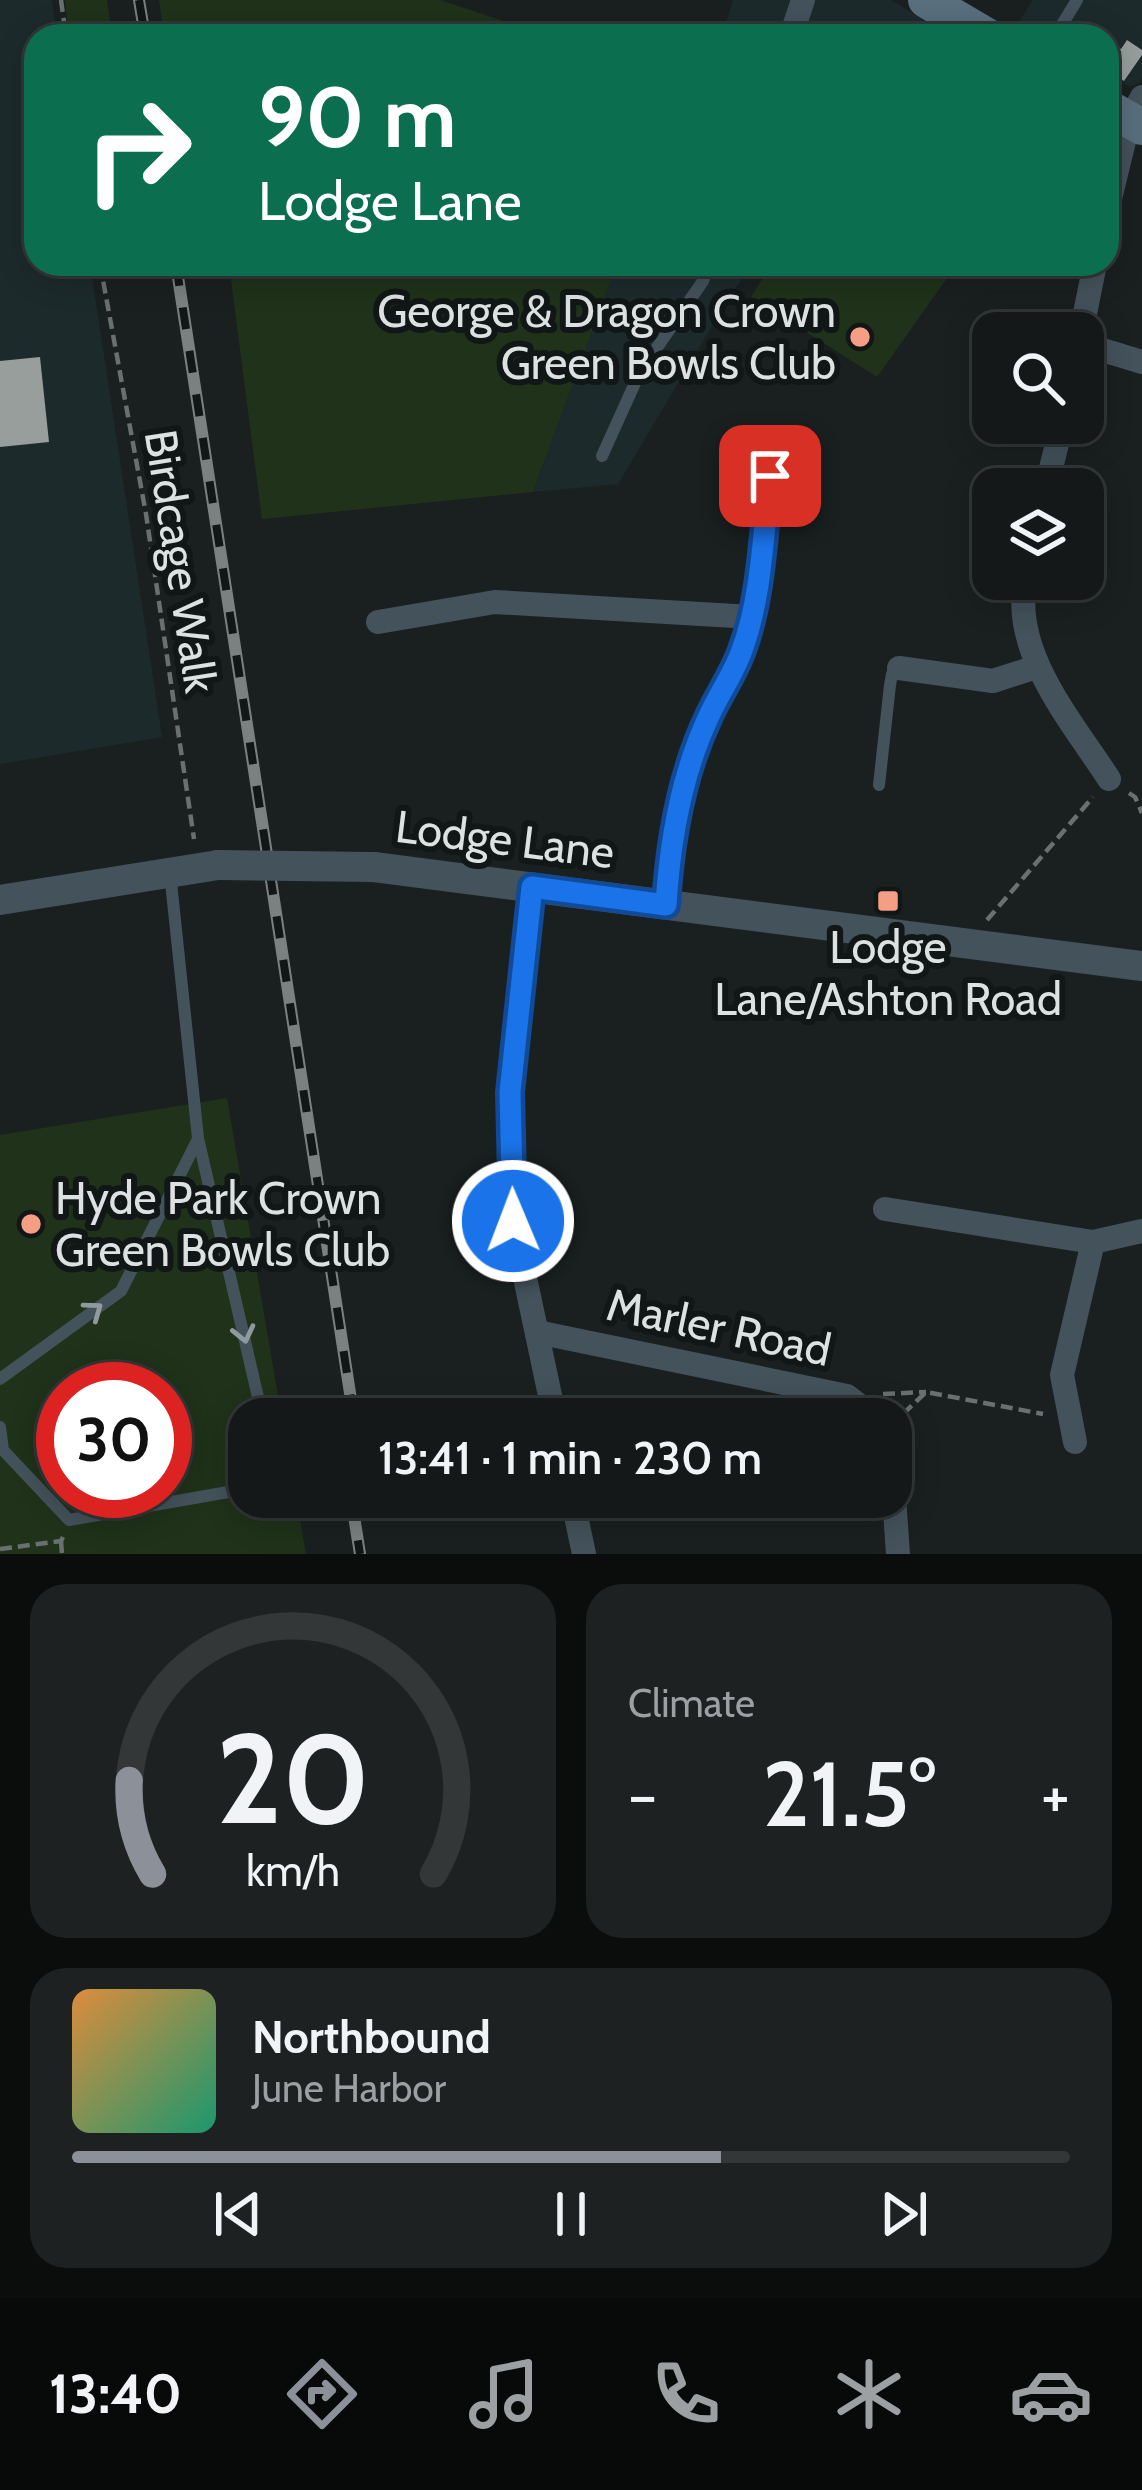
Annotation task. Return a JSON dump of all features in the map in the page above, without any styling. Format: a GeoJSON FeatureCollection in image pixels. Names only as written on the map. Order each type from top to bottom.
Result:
{"type":"FeatureCollection","features":[{"type":"Feature","properties":{"kind":"main road"},"geometry":{"type":"LineString","coordinates":[[926,0],[967,24]]}},
{"type":"Feature","properties":{"kind":"street"},"geometry":{"type":"LineString","coordinates":[[1119,160],[1130,113]]}},
{"type":"Feature","properties":{"kind":"street"},"geometry":{"type":"LineString","coordinates":[[1085,312],[1093,276]]}},
{"type":"Feature","properties":{"kind":"street"},"geometry":{"type":"LineString","coordinates":[[1104,350],[1142,362]]}},
{"type":"Feature","properties":{"kind":"street"},"geometry":{"type":"LineString","coordinates":[[666,905],[681,790],[707,719],[741,654],[752,617],[770,476]]}},
{"type":"Feature","properties":{"kind":"street"},"geometry":{"type":"LineString","coordinates":[[1024,600],[1036,667],[1109,779]]}},
{"type":"Feature","properties":{"kind":"street"},"geometry":{"type":"LineString","coordinates":[[378,622],[495,602],[752,617]]}},
{"type":"Feature","properties":{"kind":"street"},"geometry":{"type":"LineString","coordinates":[[899,668],[993,681],[1036,667]]}},
{"type":"Feature","properties":{"kind":"street","name":"Lodge Lane"},"geometry":{"type":"LineString","coordinates":[[0,900],[196,868],[374,867],[1142,966]]}},
{"type":"Feature","properties":{"kind":"street"},"geometry":{"type":"LineString","coordinates":[[532,887],[510,1092],[513,1221],[551,1398]]}},
{"type":"Feature","properties":{"kind":"street"},"geometry":{"type":"LineString","coordinates":[[884,1209],[1093,1241],[1142,1231]]}},
{"type":"Feature","properties":{"kind":"street"},"geometry":{"type":"LineString","coordinates":[[1075,1442],[1062,1375],[1093,1241]]}},
{"type":"Feature","properties":{"kind":"street","name":"Marler Road"},"geometry":{"type":"LineString","coordinates":[[537,1332],[851,1398]]}},
{"type":"Feature","properties":{"kind":"street"},"geometry":{"type":"LineString","coordinates":[[576,1518],[584,1554]]}},
{"type":"Feature","properties":{"kind":"street"},"geometry":{"type":"LineString","coordinates":[[895,1518],[898,1554]]}},
{"type":"Feature","properties":{"kind":"lane"},"geometry":{"type":"LineString","coordinates":[[602,456],[640,372],[706,276]]}},
{"type":"Feature","properties":{"kind":"lane"},"geometry":{"type":"LineString","coordinates":[[879,784],[890,685],[899,668]]}},
{"type":"Feature","properties":{"kind":"lane"},"geometry":{"type":"LineString","coordinates":[[196,868],[198,1138],[258,1398]]}},
{"type":"Feature","properties":{"kind":"lane"},"geometry":{"type":"LineString","coordinates":[[0,1379],[121,1291],[198,1138]]}},
{"type":"Feature","properties":{"kind":"lane"},"geometry":{"type":"LineString","coordinates":[[0,1427],[3,1450],[69,1520],[228,1492]]}},
{"type":"Feature","properties":{"kind":"path","name":"Birdcage Walk"},"geometry":{"type":"LineString","coordinates":[[102,276],[146,514],[196,868]]}},
{"type":"Feature","properties":{"kind":"path"},"geometry":{"type":"LineString","coordinates":[[968,942],[1109,779]]}},
{"type":"Feature","properties":{"kind":"path"},"geometry":{"type":"LineString","coordinates":[[912,1402],[926,1392],[1033,1412]]}},
{"type":"Feature","properties":{"kind":"path"},"geometry":{"type":"LineString","coordinates":[[62,1554],[61,1541],[69,1520]]}},
{"type":"Feature","properties":{"kind":"path"},"geometry":{"type":"LineString","coordinates":[[0,1549],[61,1541]]}},
{"type":"Feature","properties":{"kind":"shaded area"},"geometry":{"type":"Polygon","coordinates":[[[0,0],[52,0],[55,24],[24,24],[24,276],[92,276],[162,737],[0,764],[0,0]]]}},
{"type":"Feature","properties":{"kind":"shaded area"},"geometry":{"type":"Polygon","coordinates":[[[733,0],[891,0],[931,24],[726,24],[733,0]]]}},
{"type":"Feature","properties":{"kind":"shaded area"},"geometry":{"type":"Polygon","coordinates":[[[1033,0],[1142,0],[1142,78],[1130,87],[1119,81],[1119,24],[1018,23],[1033,0]]]}},
{"type":"Feature","properties":{"kind":"shaded area"},"geometry":{"type":"Polygon","coordinates":[[[613,276],[744,276],[618,484],[533,492],[613,276]]]}},
{"type":"Feature","properties":{"kind":"green space"},"geometry":{"type":"Polygon","coordinates":[[[65,0],[107,0],[110,24],[68,24],[65,0]]]}},
{"type":"Feature","properties":{"kind":"green space"},"geometry":{"type":"Polygon","coordinates":[[[159,0],[440,0],[512,24],[162,24],[159,0]]]}},
{"type":"Feature","properties":{"kind":"green space"},"geometry":{"type":"Polygon","coordinates":[[[231,276],[613,276],[533,492],[262,519],[231,276]]]}},
{"type":"Feature","properties":{"kind":"green space","name":"George & Dragon Crown Green Bowls Club"},"geometry":{"type":"Polygon","coordinates":[[[764,276],[949,276],[877,377],[751,297],[764,276]]]}},
{"type":"Feature","properties":{"kind":"green space"},"geometry":{"type":"Polygon","coordinates":[[[227,1098],[278,1398],[228,1398],[228,1518],[300,1518],[306,1554],[0,1554],[0,1135],[227,1098]]]}},
{"type":"Feature","properties":{"kind":"building"},"geometry":{"type":"Polygon","coordinates":[[[1127,40],[1142,55],[1124,81],[1119,77],[1119,48],[1127,40]]]}},
{"type":"Feature","properties":{"kind":"building"},"geometry":{"type":"Polygon","coordinates":[[[40,357],[49,442],[0,447],[0,361],[40,357]]]}},
{"type":"Feature","properties":{"kind":"railway"},"geometry":{"type":"LineString","coordinates":[[139,0],[143,24]]}},
{"type":"Feature","properties":{"kind":"railway"},"geometry":{"type":"LineString","coordinates":[[178,276],[351,1398]]}},
{"type":"Feature","properties":{"kind":"railway"},"geometry":{"type":"LineString","coordinates":[[354,1518],[360,1554]]}},
{"type":"Feature","properties":{"kind":"place","name":"George & Dragon Crown Green Bowls Club"},"geometry":{"type":"Point","coordinates":[860,337]}},
{"type":"Feature","properties":{"kind":"place","name":"Lodge Lane/Ashton Road"},"geometry":{"type":"Point","coordinates":[888,901]}},
{"type":"Feature","properties":{"kind":"place","name":"Hyde Park Crown Green Bowls Club"},"geometry":{"type":"Point","coordinates":[31,1224]}},
{"type":"Feature","properties":{"kind":"route"},"geometry":{"type":"LineString","coordinates":[[513,1221],[510,1092],[532,887],[666,905],[681,790],[707,719],[741,654],[752,617],[770,476]]}}]}
